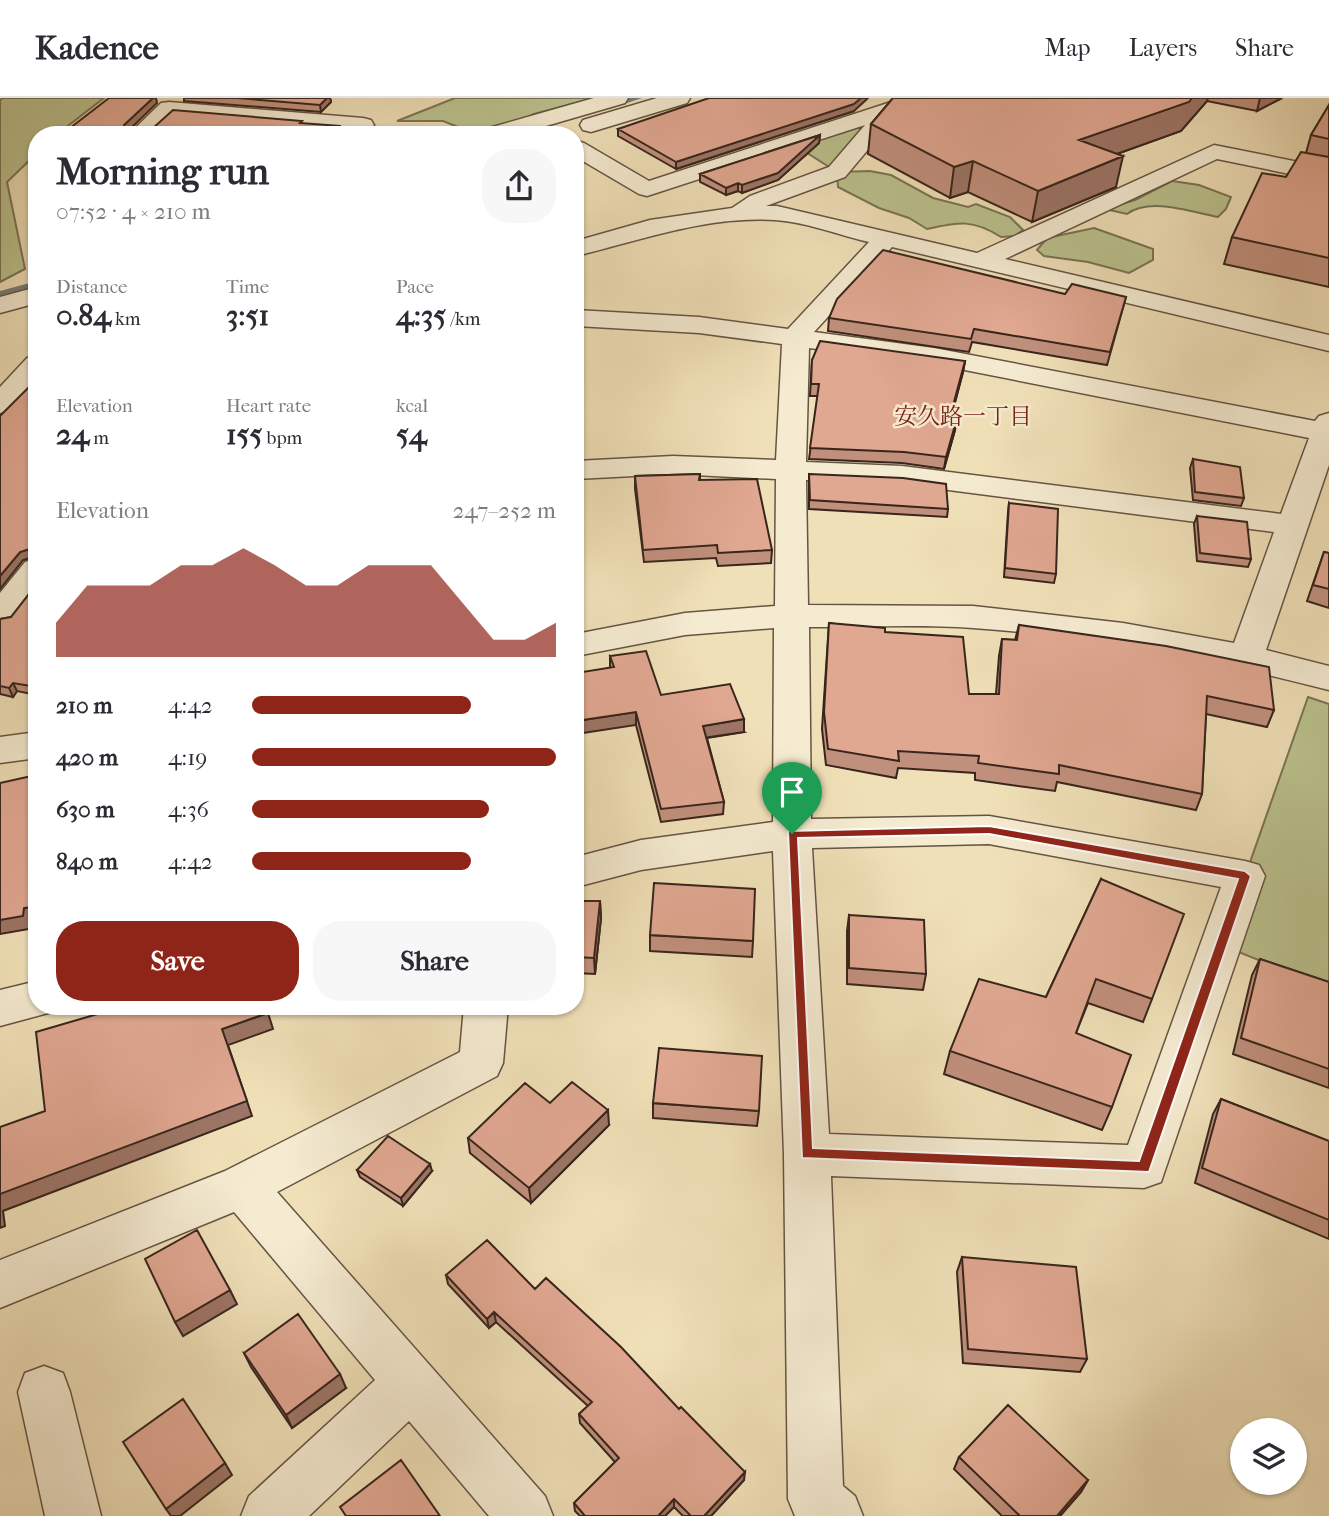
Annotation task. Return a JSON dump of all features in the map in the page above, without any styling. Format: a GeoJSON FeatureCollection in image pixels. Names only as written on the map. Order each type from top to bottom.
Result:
{"type":"FeatureCollection","features":[{"type":"Feature","properties":{"kind":"street"},"geometry":{"type":"LineString","coordinates":[[521,126],[617,98]]}},
{"type":"Feature","properties":{"kind":"street"},"geometry":{"type":"LineString","coordinates":[[580,126],[632,104],[679,98]]}},
{"type":"Feature","properties":{"kind":"street"},"geometry":{"type":"LineString","coordinates":[[584,153],[647,189],[895,103]]}},
{"type":"Feature","properties":{"kind":"street"},"geometry":{"type":"LineString","coordinates":[[735,213],[758,201],[838,172],[895,103]]}},
{"type":"Feature","properties":{"kind":"street"},"geometry":{"type":"LineString","coordinates":[[149,126],[169,108],[362,126]]}},
{"type":"Feature","properties":{"kind":"street"},"geometry":{"type":"LineString","coordinates":[[982,260],[1214,152],[1329,175]]}},
{"type":"Feature","properties":{"kind":"street"},"geometry":{"type":"LineString","coordinates":[[584,246],[616,235],[693,217],[777,213],[1329,343]]}},
{"type":"Feature","properties":{"kind":"street"},"geometry":{"type":"LineString","coordinates":[[816,1510],[807,1154],[792,834],[791,468],[796,336],[886,239]]}},
{"type":"Feature","properties":{"kind":"street"},"geometry":{"type":"LineString","coordinates":[[0,286],[28,278]]}},
{"type":"Feature","properties":{"kind":"street"},"geometry":{"type":"LineString","coordinates":[[0,305],[28,297]]}},
{"type":"Feature","properties":{"kind":"street"},"geometry":{"type":"LineString","coordinates":[[584,318],[699,325],[934,356],[1326,427],[1246,657]]}},
{"type":"Feature","properties":{"kind":"street"},"geometry":{"type":"LineString","coordinates":[[0,404],[28,374]]}},
{"type":"Feature","properties":{"kind":"street"},"geometry":{"type":"LineString","coordinates":[[584,470],[673,465],[791,468],[902,475],[1291,525]]}},
{"type":"Feature","properties":{"kind":"street"},"geometry":{"type":"LineString","coordinates":[[0,617],[28,581]]}},
{"type":"Feature","properties":{"kind":"street"},"geometry":{"type":"LineString","coordinates":[[584,643],[685,624],[791,616],[972,617],[1123,634],[1246,657],[1329,678]]}},
{"type":"Feature","properties":{"kind":"street"},"geometry":{"type":"LineString","coordinates":[[0,750],[28,746]]}},
{"type":"Feature","properties":{"kind":"street"},"geometry":{"type":"LineString","coordinates":[[584,870],[641,855],[792,834],[989,830],[1245,876],[1144,1167],[807,1154]]}},
{"type":"Feature","properties":{"kind":"street"},"geometry":{"type":"LineString","coordinates":[[0,1008],[28,1001]]}},
{"type":"Feature","properties":{"kind":"street"},"geometry":{"type":"LineString","coordinates":[[0,1284],[242,1186],[481,1063],[485,1015]]}},
{"type":"Feature","properties":{"kind":"street"},"geometry":{"type":"LineString","coordinates":[[242,1186],[525,1516]]}},
{"type":"Feature","properties":{"kind":"street"},"geometry":{"type":"LineString","coordinates":[[269,1516],[411,1383]]}},
{"type":"Feature","properties":{"kind":"street"},"geometry":{"type":"LineString","coordinates":[[44,1392],[74,1516]]}},
{"type":"Feature","properties":{"kind":"green space"},"geometry":{"type":"Polygon","coordinates":[[[104,98],[68,126],[28,126],[28,162],[7,182],[25,269],[0,282],[0,100],[104,98]]]}},
{"type":"Feature","properties":{"kind":"green space"},"geometry":{"type":"Polygon","coordinates":[[[455,98],[594,98],[534,114],[509,126],[456,126],[443,121],[397,121],[455,98]]]}},
{"type":"Feature","properties":{"kind":"green space"},"geometry":{"type":"Polygon","coordinates":[[[892,109],[903,142],[863,151],[838,172],[870,171],[891,175],[933,198],[968,207],[976,204],[1010,217],[1023,230],[1015,236],[1001,237],[982,227],[965,224],[927,229],[909,218],[879,208],[838,187],[837,172],[790,142],[892,109]]]}},
{"type":"Feature","properties":{"kind":"green space"},"geometry":{"type":"Polygon","coordinates":[[[1172,181],[1199,185],[1231,197],[1226,209],[1218,217],[1159,206],[1136,209],[1127,214],[1105,209],[1135,200],[1172,181]]]}},
{"type":"Feature","properties":{"kind":"green space"},"geometry":{"type":"Polygon","coordinates":[[[1094,228],[1153,249],[1153,260],[1129,273],[1088,262],[1044,256],[1037,250],[1047,238],[1094,228]]]}},
{"type":"Feature","properties":{"kind":"green space"},"geometry":{"type":"Polygon","coordinates":[[[1308,697],[1329,704],[1329,988],[1221,945],[1308,697]]]}},
{"type":"Feature","properties":{"kind":"building"},"geometry":{"type":"Polygon","coordinates":[[[109,98],[153,98],[124,126],[73,126],[109,98]]]}},
{"type":"Feature","properties":{"kind":"building"},"geometry":{"type":"Polygon","coordinates":[[[237,98],[327,98],[320,105],[237,98]]]}},
{"type":"Feature","properties":{"kind":"building"},"geometry":{"type":"Polygon","coordinates":[[[709,98],[861,98],[854,104],[676,162],[618,129],[709,98]]]}},
{"type":"Feature","properties":{"kind":"building"},"geometry":{"type":"Polygon","coordinates":[[[893,98],[1192,98],[1189,102],[1079,140],[1123,156],[1038,191],[973,161],[954,167],[871,124],[893,98]]]}},
{"type":"Feature","properties":{"kind":"building"},"geometry":{"type":"Polygon","coordinates":[[[1329,105],[1329,139],[1311,135],[1329,105]]]}},
{"type":"Feature","properties":{"kind":"building"},"geometry":{"type":"Polygon","coordinates":[[[173,110],[302,121],[300,123],[340,126],[155,126],[173,110]]]}},
{"type":"Feature","properties":{"kind":"building"},"geometry":{"type":"Polygon","coordinates":[[[820,135],[778,173],[742,185],[738,183],[726,188],[700,174],[820,135]]]}},
{"type":"Feature","properties":{"kind":"building"},"geometry":{"type":"Polygon","coordinates":[[[1301,152],[1329,157],[1329,258],[1232,237],[1262,173],[1286,177],[1301,152]]]}},
{"type":"Feature","properties":{"kind":"building"},"geometry":{"type":"Polygon","coordinates":[[[883,250],[1065,294],[1072,284],[1126,297],[1110,352],[974,329],[971,339],[829,318],[837,299],[883,250]]]}},
{"type":"Feature","properties":{"kind":"building"},"geometry":{"type":"Polygon","coordinates":[[[820,341],[965,361],[950,417],[957,418],[946,457],[904,452],[810,448],[819,384],[811,384],[812,360],[820,341]]]}},
{"type":"Feature","properties":{"kind":"building"},"geometry":{"type":"Polygon","coordinates":[[[28,388],[28,550],[20,552],[0,576],[0,416],[28,388]]]}},
{"type":"Feature","properties":{"kind":"building"},"geometry":{"type":"Polygon","coordinates":[[[1193,459],[1240,467],[1244,498],[1195,492],[1193,459]]]}},
{"type":"Feature","properties":{"kind":"building"},"geometry":{"type":"Polygon","coordinates":[[[700,474],[699,480],[757,479],[772,550],[718,553],[717,545],[643,550],[635,476],[700,474]]]}},
{"type":"Feature","properties":{"kind":"building"},"geometry":{"type":"Polygon","coordinates":[[[809,474],[903,478],[946,484],[948,509],[810,500],[809,474]]]}},
{"type":"Feature","properties":{"kind":"building"},"geometry":{"type":"Polygon","coordinates":[[[1009,503],[1058,509],[1056,574],[1005,568],[1009,503]]]}},
{"type":"Feature","properties":{"kind":"building"},"geometry":{"type":"Polygon","coordinates":[[[1197,516],[1247,522],[1251,559],[1200,553],[1197,516]]]}},
{"type":"Feature","properties":{"kind":"building"},"geometry":{"type":"Polygon","coordinates":[[[1324,552],[1329,553],[1329,589],[1313,585],[1324,552]]]}},
{"type":"Feature","properties":{"kind":"building"},"geometry":{"type":"Polygon","coordinates":[[[28,595],[28,686],[13,683],[9,688],[0,686],[0,619],[11,617],[28,595]]]}},
{"type":"Feature","properties":{"kind":"building"},"geometry":{"type":"Polygon","coordinates":[[[829,623],[885,628],[885,632],[963,637],[969,694],[999,694],[1002,639],[1017,640],[1019,625],[1166,646],[1269,667],[1274,710],[1207,696],[1202,794],[1059,765],[1059,774],[978,763],[979,756],[898,751],[899,761],[828,749],[824,712],[829,623]]]}},
{"type":"Feature","properties":{"kind":"building"},"geometry":{"type":"Polygon","coordinates":[[[646,651],[661,695],[730,684],[744,719],[703,726],[724,802],[661,809],[636,712],[584,720],[584,672],[614,667],[610,656],[646,651]]]}},
{"type":"Feature","properties":{"kind":"building"},"geometry":{"type":"Polygon","coordinates":[[[28,777],[28,907],[24,908],[23,916],[0,920],[0,783],[28,777]]]}},
{"type":"Feature","properties":{"kind":"building"},"geometry":{"type":"Polygon","coordinates":[[[1101,879],[1184,914],[1152,999],[1096,979],[1076,1033],[1131,1055],[1112,1107],[950,1051],[979,979],[1046,997],[1101,879]]]}},
{"type":"Feature","properties":{"kind":"building"},"geometry":{"type":"Polygon","coordinates":[[[654,883],[755,889],[753,941],[650,935],[654,883]]]}},
{"type":"Feature","properties":{"kind":"building"},"geometry":{"type":"Polygon","coordinates":[[[584,901],[600,901],[594,958],[584,957],[584,901]]]}},
{"type":"Feature","properties":{"kind":"building"},"geometry":{"type":"Polygon","coordinates":[[[849,915],[924,920],[926,974],[849,968],[849,915]]]}},
{"type":"Feature","properties":{"kind":"building"},"geometry":{"type":"Polygon","coordinates":[[[1260,959],[1329,982],[1329,1069],[1241,1038],[1260,959]]]}},
{"type":"Feature","properties":{"kind":"building"},"geometry":{"type":"Polygon","coordinates":[[[94,1015],[262,1015],[222,1029],[247,1101],[0,1194],[0,1127],[45,1111],[36,1032],[94,1015]]]}},
{"type":"Feature","properties":{"kind":"building"},"geometry":{"type":"Polygon","coordinates":[[[659,1048],[762,1056],[759,1111],[653,1103],[659,1048]]]}},
{"type":"Feature","properties":{"kind":"building"},"geometry":{"type":"Polygon","coordinates":[[[572,1082],[608,1110],[529,1188],[468,1138],[525,1083],[550,1103],[572,1082]]]}},
{"type":"Feature","properties":{"kind":"building"},"geometry":{"type":"Polygon","coordinates":[[[1221,1099],[1329,1141],[1329,1220],[1202,1168],[1221,1099]]]}},
{"type":"Feature","properties":{"kind":"building"},"geometry":{"type":"Polygon","coordinates":[[[388,1136],[430,1164],[401,1198],[357,1170],[388,1136]]]}},
{"type":"Feature","properties":{"kind":"building"},"geometry":{"type":"Polygon","coordinates":[[[197,1230],[230,1290],[175,1322],[145,1259],[197,1230]]]}},
{"type":"Feature","properties":{"kind":"building"},"geometry":{"type":"Polygon","coordinates":[[[487,1240],[535,1289],[546,1278],[621,1347],[679,1409],[681,1407],[745,1472],[704,1516],[691,1516],[674,1499],[658,1516],[585,1516],[574,1503],[619,1458],[579,1414],[592,1402],[494,1312],[487,1319],[446,1275],[487,1240]]]}},
{"type":"Feature","properties":{"kind":"building"},"geometry":{"type":"Polygon","coordinates":[[[962,1257],[1076,1267],[1087,1359],[968,1349],[962,1257]]]}},
{"type":"Feature","properties":{"kind":"building"},"geometry":{"type":"Polygon","coordinates":[[[298,1314],[340,1374],[286,1415],[244,1353],[298,1314]]]}},
{"type":"Feature","properties":{"kind":"building"},"geometry":{"type":"Polygon","coordinates":[[[183,1399],[225,1463],[166,1509],[123,1442],[183,1399]]]}},
{"type":"Feature","properties":{"kind":"building"},"geometry":{"type":"Polygon","coordinates":[[[1008,1405],[1088,1480],[1057,1516],[1020,1516],[959,1457],[1008,1405]]]}},
{"type":"Feature","properties":{"kind":"building"},"geometry":{"type":"Polygon","coordinates":[[[401,1460],[440,1516],[346,1516],[340,1507],[401,1460]]]}},
{"type":"Feature","properties":{"kind":"waterway"},"geometry":{"type":"LineString","coordinates":[[609,107],[638,98]]}},
{"type":"Feature","properties":{"kind":"waterway"},"geometry":{"type":"LineString","coordinates":[[0,294],[28,286]]}},
{"type":"Feature","properties":{"kind":"district","name":"安久路一丁目"},"geometry":{"type":"Point","coordinates":[963,416]}},
{"type":"Feature","properties":{"kind":"route"},"geometry":{"type":"LineString","coordinates":[[989,830],[1245,876],[1144,1167],[807,1154],[792,834],[989,830]]}}]}
